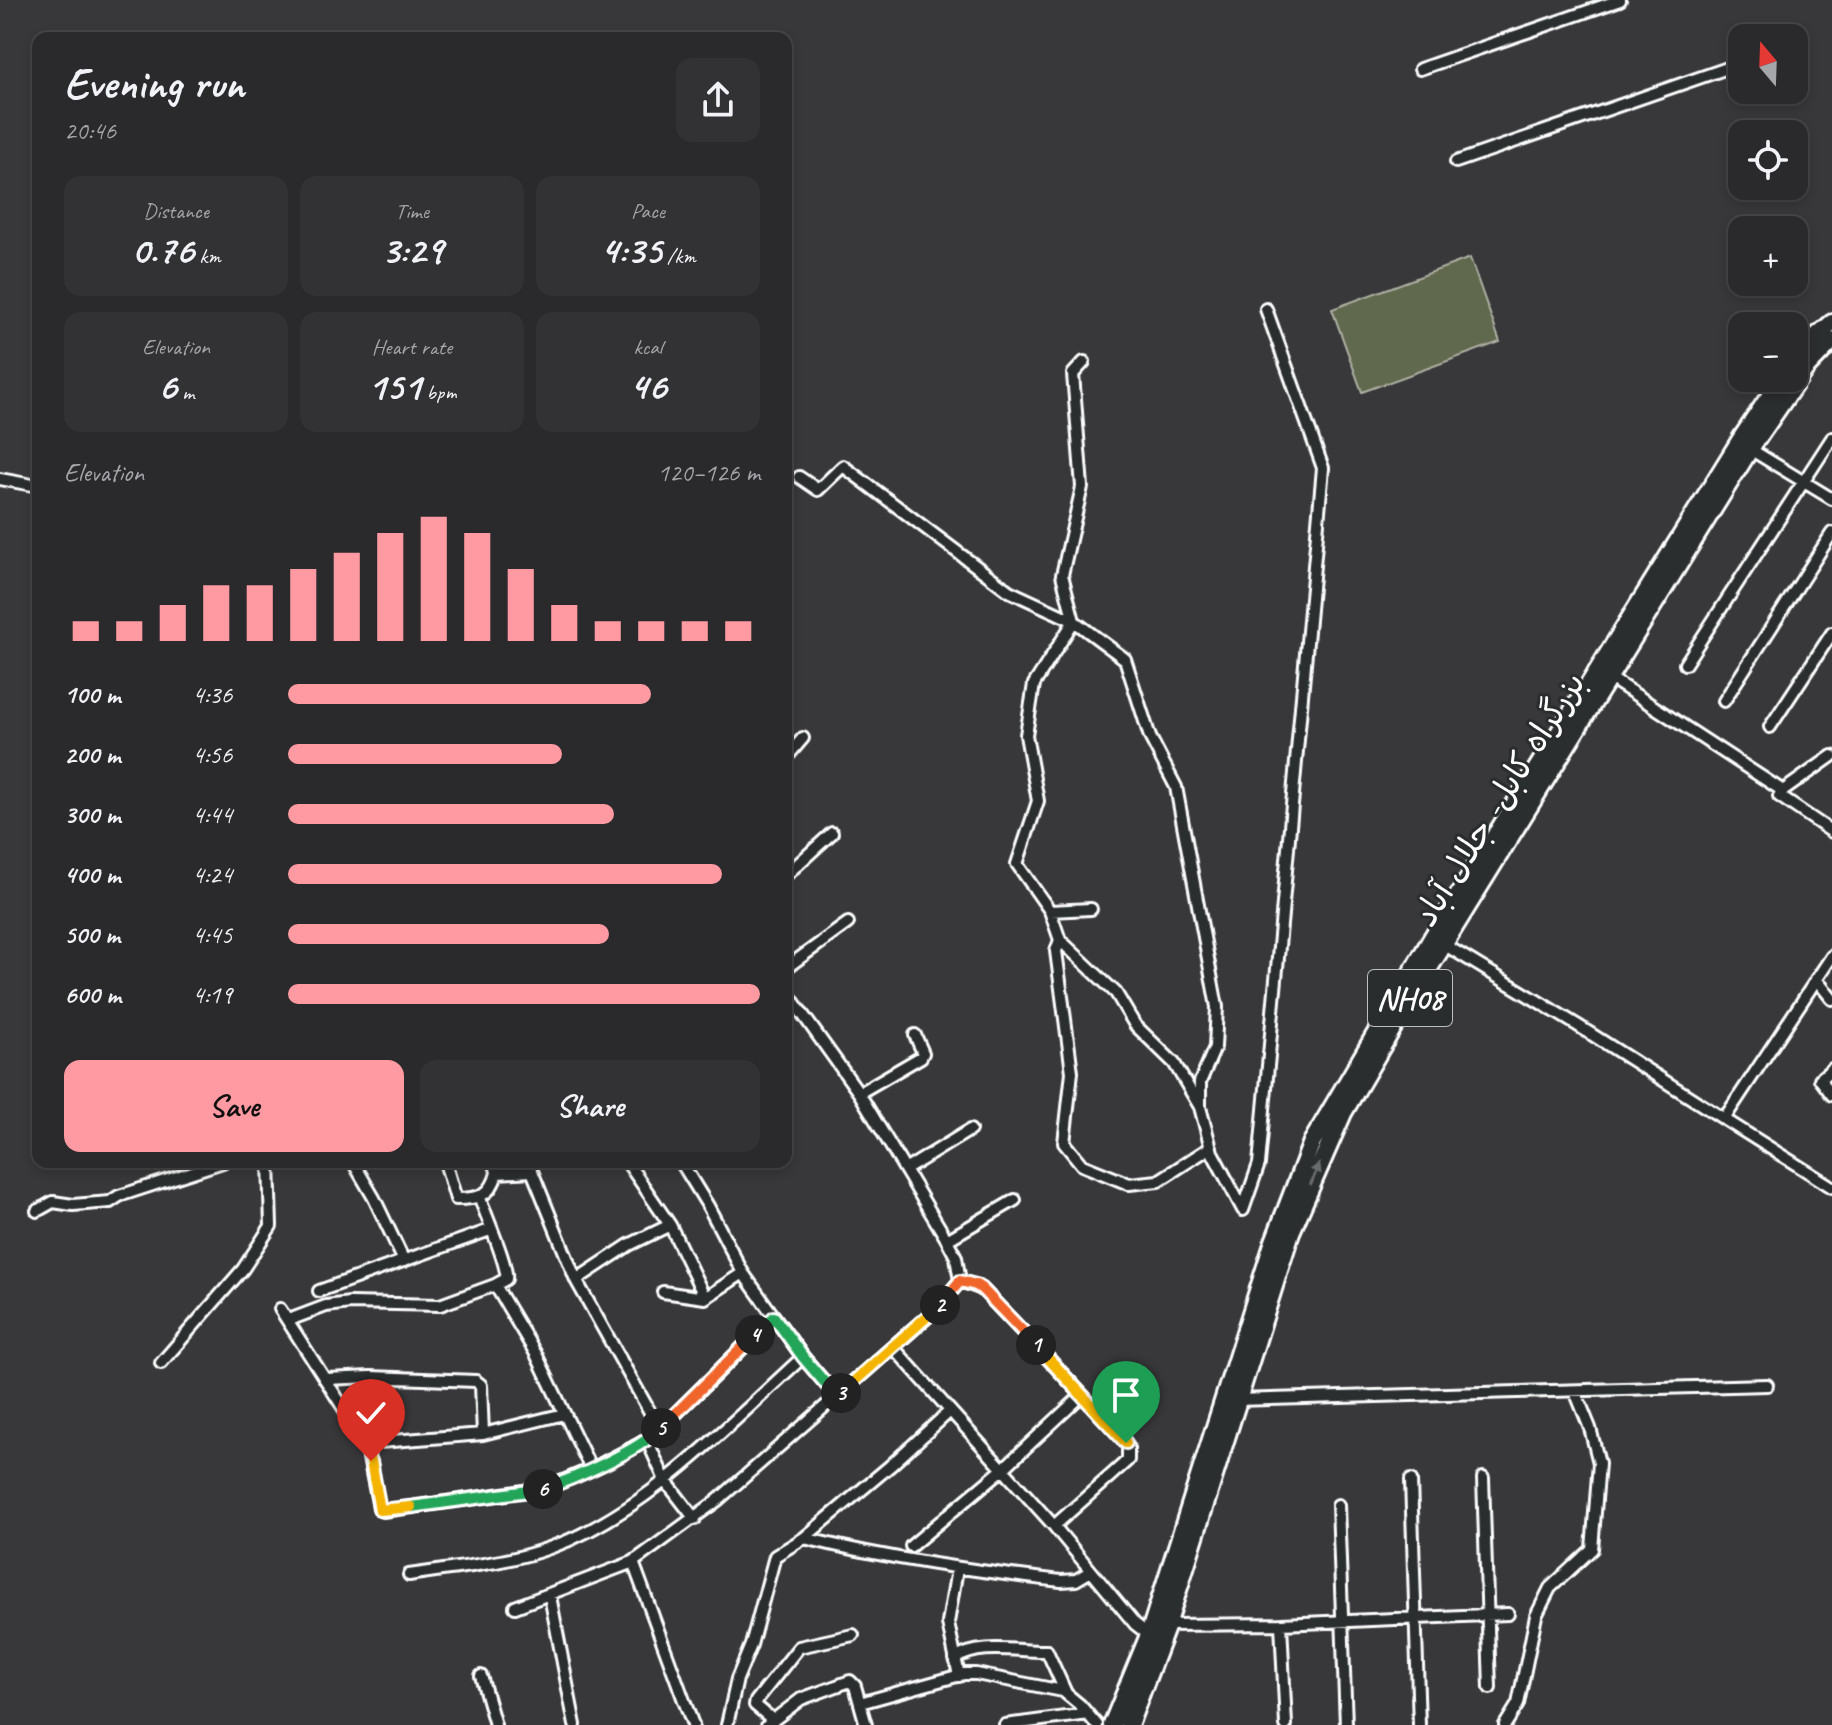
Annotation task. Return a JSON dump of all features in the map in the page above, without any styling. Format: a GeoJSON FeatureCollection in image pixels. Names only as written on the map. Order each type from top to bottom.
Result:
{"type":"FeatureCollection","features":[{"type":"Feature","properties":{"kind":"highway"},"geometry":{"type":"LineString","coordinates":[[1808,343],[1832,323]]}},
{"type":"Feature","properties":{"kind":"highway","name":"بزرگراه کابل- جلال آباد"},"geometry":{"type":"LineString","coordinates":[[1129,1725],[1167,1625],[1273,1244],[1323,1120],[1432,938],[1750,449],[1805,369],[1832,341]]}},
{"type":"Feature","properties":{"kind":"highway","name":"بزرگراه کابل- جلال آباد"},"geometry":{"type":"LineString","coordinates":[[1112,1725],[1149,1635],[1291,1232],[1343,1113],[1445,945],[1741,439],[1773,392]]}},
{"type":"Feature","properties":{"kind":"street"},"geometry":{"type":"LineString","coordinates":[[1420,69],[1620,0]]}},
{"type":"Feature","properties":{"kind":"street"},"geometry":{"type":"LineString","coordinates":[[1456,162],[1728,68]]}},
{"type":"Feature","properties":{"kind":"street"},"geometry":{"type":"LineString","coordinates":[[1084,362],[1073,374],[1082,487],[1062,575],[1074,621],[1034,684],[1026,735],[1038,801],[1017,864],[1050,911],[1060,940],[1116,993],[1135,1025],[1174,1063],[1200,1107],[1211,1147],[1243,1210],[1259,1164],[1323,468],[1266,309]]}},
{"type":"Feature","properties":{"kind":"street"},"geometry":{"type":"LineString","coordinates":[[1685,664],[1832,438]]}},
{"type":"Feature","properties":{"kind":"street"},"geometry":{"type":"LineString","coordinates":[[1750,449],[1832,499]]}},
{"type":"Feature","properties":{"kind":"street"},"geometry":{"type":"LineString","coordinates":[[799,477],[818,490],[843,466],[1009,591],[1074,621],[1125,659],[1150,737],[1176,787],[1217,1007],[1215,1047],[1200,1082],[1200,1107]]}},
{"type":"Feature","properties":{"kind":"street"},"geometry":{"type":"LineString","coordinates":[[0,479],[32,485]]}},
{"type":"Feature","properties":{"kind":"street"},"geometry":{"type":"LineString","coordinates":[[1724,701],[1832,533]]}},
{"type":"Feature","properties":{"kind":"street"},"geometry":{"type":"LineString","coordinates":[[1770,727],[1832,633]]}},
{"type":"Feature","properties":{"kind":"street"},"geometry":{"type":"LineString","coordinates":[[1603,675],[1783,791]]}},
{"type":"Feature","properties":{"kind":"street"},"geometry":{"type":"LineString","coordinates":[[792,751],[803,738]]}},
{"type":"Feature","properties":{"kind":"street"},"geometry":{"type":"LineString","coordinates":[[1832,756],[1779,796],[1832,832]]}},
{"type":"Feature","properties":{"kind":"street"},"geometry":{"type":"LineString","coordinates":[[792,870],[832,833]]}},
{"type":"Feature","properties":{"kind":"street"},"geometry":{"type":"LineString","coordinates":[[1050,911],[1091,909]]}},
{"type":"Feature","properties":{"kind":"street"},"geometry":{"type":"LineString","coordinates":[[792,964],[848,923]]}},
{"type":"Feature","properties":{"kind":"street"},"geometry":{"type":"LineString","coordinates":[[1060,940],[1056,951],[1072,1072],[1064,1143],[1082,1165],[1129,1184],[1158,1181],[1211,1147]]}},
{"type":"Feature","properties":{"kind":"street"},"geometry":{"type":"LineString","coordinates":[[1445,945],[1831,1186]]}},
{"type":"Feature","properties":{"kind":"street"},"geometry":{"type":"LineString","coordinates":[[1724,1119],[1832,956]]}},
{"type":"Feature","properties":{"kind":"street"},"geometry":{"type":"LineString","coordinates":[[1816,979],[1832,999]]}},
{"type":"Feature","properties":{"kind":"street"},"geometry":{"type":"LineString","coordinates":[[792,999],[859,1093],[947,1240],[956,1257],[960,1281]]}},
{"type":"Feature","properties":{"kind":"street"},"geometry":{"type":"LineString","coordinates":[[859,1093],[921,1057],[923,1053],[915,1035]]}},
{"type":"Feature","properties":{"kind":"street"},"geometry":{"type":"LineString","coordinates":[[1832,1069],[1820,1079],[1832,1095]]}},
{"type":"Feature","properties":{"kind":"street"},"geometry":{"type":"LineString","coordinates":[[905,1170],[970,1130]]}},
{"type":"Feature","properties":{"kind":"street"},"geometry":{"type":"LineString","coordinates":[[37,1211],[53,1202],[73,1205],[110,1202],[197,1168]]}},
{"type":"Feature","properties":{"kind":"street"},"geometry":{"type":"LineString","coordinates":[[161,1363],[243,1269],[271,1226],[269,1168]]}},
{"type":"Feature","properties":{"kind":"street"},"geometry":{"type":"LineString","coordinates":[[356,1168],[404,1261]]}},
{"type":"Feature","properties":{"kind":"street"},"geometry":{"type":"LineString","coordinates":[[447,1168],[456,1199],[480,1198],[488,1193],[496,1168],[532,1171],[576,1280],[660,1430]]}},
{"type":"Feature","properties":{"kind":"street"},"geometry":{"type":"LineString","coordinates":[[631,1168],[670,1225],[705,1298]]}},
{"type":"Feature","properties":{"kind":"street"},"geometry":{"type":"LineString","coordinates":[[685,1168],[743,1273],[803,1357],[837,1397]]}},
{"type":"Feature","properties":{"kind":"street"},"geometry":{"type":"LineString","coordinates":[[289,1320],[326,1306],[350,1303],[440,1305],[495,1285],[508,1275],[480,1198]]}},
{"type":"Feature","properties":{"kind":"street"},"geometry":{"type":"LineString","coordinates":[[947,1240],[1015,1200]]}},
{"type":"Feature","properties":{"kind":"street"},"geometry":{"type":"LineString","coordinates":[[576,1280],[629,1245],[670,1225]]}},
{"type":"Feature","properties":{"kind":"street"},"geometry":{"type":"LineString","coordinates":[[319,1291],[490,1230]]}},
{"type":"Feature","properties":{"kind":"street"},"geometry":{"type":"LineString","coordinates":[[663,1292],[705,1298],[743,1273]]}},
{"type":"Feature","properties":{"kind":"street"},"geometry":{"type":"LineString","coordinates":[[515,1607],[633,1562],[695,1519],[933,1312],[960,1281]]}},
{"type":"Feature","properties":{"kind":"street"},"geometry":{"type":"LineString","coordinates":[[960,1281],[982,1289],[1128,1447],[1129,1456],[1123,1465],[1054,1526]]}},
{"type":"Feature","properties":{"kind":"street"},"geometry":{"type":"LineString","coordinates":[[495,1285],[536,1354],[591,1469]]}},
{"type":"Feature","properties":{"kind":"street"},"geometry":{"type":"LineString","coordinates":[[280,1309],[366,1443],[379,1508],[383,1511],[546,1488],[591,1469],[660,1430],[774,1317]]}},
{"type":"Feature","properties":{"kind":"street"},"geometry":{"type":"LineString","coordinates":[[893,1347],[1054,1526],[1135,1624],[1149,1635]]}},
{"type":"Feature","properties":{"kind":"street"},"geometry":{"type":"LineString","coordinates":[[409,1575],[521,1557],[554,1547],[594,1528],[665,1480],[803,1357]]}},
{"type":"Feature","properties":{"kind":"street"},"geometry":{"type":"LineString","coordinates":[[326,1379],[371,1377],[476,1381],[481,1385],[483,1434]]}},
{"type":"Feature","properties":{"kind":"street"},"geometry":{"type":"LineString","coordinates":[[1231,1399],[1767,1385]]}},
{"type":"Feature","properties":{"kind":"street"},"geometry":{"type":"LineString","coordinates":[[1505,1725],[1518,1704],[1536,1616],[1550,1588],[1592,1549],[1599,1463],[1590,1428],[1575,1391]]}},
{"type":"Feature","properties":{"kind":"street"},"geometry":{"type":"LineString","coordinates":[[911,1546],[1003,1469],[1082,1395]]}},
{"type":"Feature","properties":{"kind":"street"},"geometry":{"type":"LineString","coordinates":[[727,1725],[737,1679],[751,1645],[775,1556],[804,1538],[950,1411]]}},
{"type":"Feature","properties":{"kind":"street"},"geometry":{"type":"LineString","coordinates":[[366,1443],[483,1434],[564,1414]]}},
{"type":"Feature","properties":{"kind":"street"},"geometry":{"type":"LineString","coordinates":[[647,1440],[665,1480],[695,1519]]}},
{"type":"Feature","properties":{"kind":"street"},"geometry":{"type":"LineString","coordinates":[[1483,1478],[1490,1688]]}},
{"type":"Feature","properties":{"kind":"street"},"geometry":{"type":"LineString","coordinates":[[1411,1480],[1419,1725]]}},
{"type":"Feature","properties":{"kind":"street"},"geometry":{"type":"LineString","coordinates":[[1338,1505],[1346,1725]]}},
{"type":"Feature","properties":{"kind":"street"},"geometry":{"type":"LineString","coordinates":[[804,1538],[846,1549],[957,1569],[1061,1581],[1076,1580],[1091,1571]]}},
{"type":"Feature","properties":{"kind":"street"},"geometry":{"type":"LineString","coordinates":[[633,1562],[693,1725]]}},
{"type":"Feature","properties":{"kind":"street"},"geometry":{"type":"LineString","coordinates":[[957,1569],[948,1623],[959,1676]]}},
{"type":"Feature","properties":{"kind":"street"},"geometry":{"type":"LineString","coordinates":[[550,1596],[575,1725]]}},
{"type":"Feature","properties":{"kind":"street"},"geometry":{"type":"LineString","coordinates":[[1167,1625],[1281,1624],[1508,1614]]}},
{"type":"Feature","properties":{"kind":"street"},"geometry":{"type":"LineString","coordinates":[[1281,1624],[1286,1725]]}},
{"type":"Feature","properties":{"kind":"street"},"geometry":{"type":"LineString","coordinates":[[853,1635],[795,1650],[755,1705],[770,1722],[801,1699],[850,1681],[855,1686],[866,1725]]}},
{"type":"Feature","properties":{"kind":"street"},"geometry":{"type":"LineString","coordinates":[[955,1659],[962,1654],[993,1649],[1047,1651],[1066,1693],[1097,1725]]}},
{"type":"Feature","properties":{"kind":"street"},"geometry":{"type":"LineString","coordinates":[[860,1703],[976,1674],[1066,1693]]}},
{"type":"Feature","properties":{"kind":"street"},"geometry":{"type":"LineString","coordinates":[[481,1676],[495,1725]]}},
{"type":"Feature","properties":{"kind":"street"},"geometry":{"type":"LineString","coordinates":[[1005,1725],[1088,1714]]}},
{"type":"Feature","properties":{"kind":"green space"},"geometry":{"type":"Polygon","coordinates":[[[1470,258],[1500,342],[1362,392],[1332,309],[1470,258]]]}},
{"type":"Feature","properties":{"kind":"route"},"geometry":{"type":"LineString","coordinates":[[371,1461],[379,1508],[383,1511],[546,1488],[651,1438],[774,1317],[837,1397],[933,1312],[960,1281],[982,1289],[1126,1443]]}}]}
